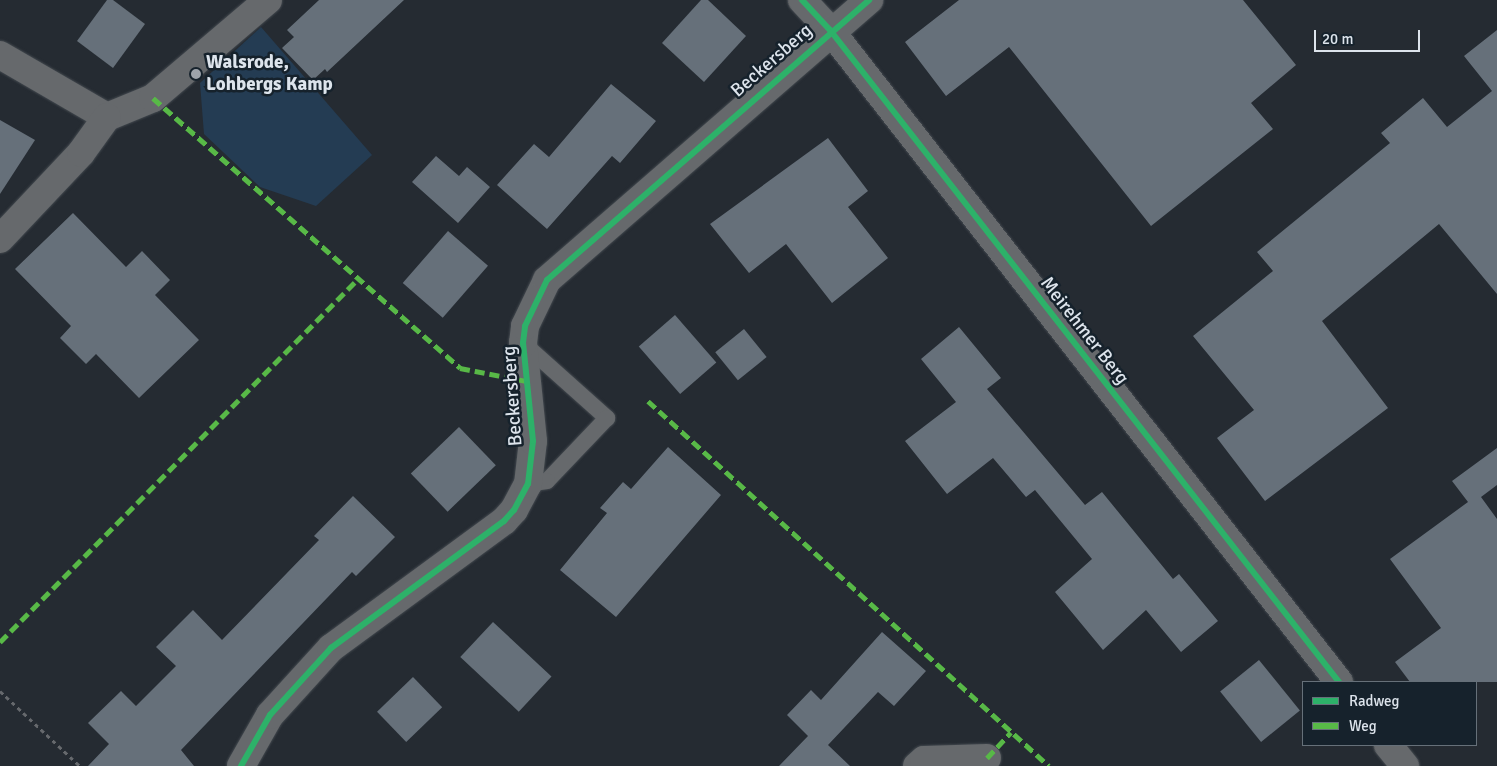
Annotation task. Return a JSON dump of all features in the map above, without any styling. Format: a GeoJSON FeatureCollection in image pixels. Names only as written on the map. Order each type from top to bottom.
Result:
{"type":"FeatureCollection","features":[{"type":"Feature","properties":{"kind":"street"},"geometry":{"type":"LineString","coordinates":[[0,239],[81,153],[107,117],[153,98],[268,0]]}},
{"type":"Feature","properties":{"kind":"street","name":"Meirehmer Berg"},"geometry":{"type":"LineString","coordinates":[[802,0],[830,30],[1338,681]]}},
{"type":"Feature","properties":{"kind":"street","name":"Beckersberg"},"geometry":{"type":"LineString","coordinates":[[242,766],[270,715],[331,648],[504,521],[528,484],[533,410],[523,343],[530,310],[555,271],[830,30],[869,0]]}},
{"type":"Feature","properties":{"kind":"street"},"geometry":{"type":"LineString","coordinates":[[0,55],[107,117]]}},
{"type":"Feature","properties":{"kind":"street"},"geometry":{"type":"LineString","coordinates":[[1389,746],[1405,766]]}},
{"type":"Feature","properties":{"kind":"street"},"geometry":{"type":"LineString","coordinates":[[917,766],[924,760],[987,758]]}},
{"type":"Feature","properties":{"kind":"lane"},"geometry":{"type":"LineString","coordinates":[[523,343],[607,418],[547,482],[528,484]]}},
{"type":"Feature","properties":{"kind":"path"},"geometry":{"type":"LineString","coordinates":[[0,691],[80,766]]}},
{"type":"Feature","properties":{"kind":"shaded area"},"geometry":{"type":"Polygon","coordinates":[[[261,27],[372,155],[316,206],[260,187],[204,134],[200,83],[261,27]]]}},
{"type":"Feature","properties":{"kind":"building"},"geometry":{"type":"Polygon","coordinates":[[[107,0],[113,0],[145,24],[113,68],[77,41],[107,0]]]}},
{"type":"Feature","properties":{"kind":"building"},"geometry":{"type":"Polygon","coordinates":[[[319,0],[404,0],[327,72],[325,69],[313,80],[282,48],[294,37],[287,30],[319,0]]]}},
{"type":"Feature","properties":{"kind":"building"},"geometry":{"type":"Polygon","coordinates":[[[701,0],[708,0],[746,36],[704,82],[662,43],[701,0]]]}},
{"type":"Feature","properties":{"kind":"building"},"geometry":{"type":"Polygon","coordinates":[[[959,0],[1243,0],[1296,65],[1251,103],[1273,129],[1151,226],[1009,47],[946,96],[905,42],[959,0]]]}},
{"type":"Feature","properties":{"kind":"building"},"geometry":{"type":"Polygon","coordinates":[[[1497,30],[1497,294],[1439,224],[1322,321],[1388,408],[1265,501],[1217,438],[1254,410],[1193,336],[1273,271],[1257,252],[1390,143],[1381,133],[1423,98],[1447,127],[1492,91],[1464,56],[1497,30]]]}},
{"type":"Feature","properties":{"kind":"building"},"geometry":{"type":"Polygon","coordinates":[[[611,84],[656,121],[620,163],[612,156],[547,229],[497,185],[534,144],[549,157],[611,84]]]}},
{"type":"Feature","properties":{"kind":"building"},"geometry":{"type":"Polygon","coordinates":[[[0,120],[35,140],[0,194],[0,120]]]}},
{"type":"Feature","properties":{"kind":"building"},"geometry":{"type":"Polygon","coordinates":[[[828,138],[868,191],[848,207],[888,258],[832,303],[786,244],[749,273],[710,224],[828,138]]]}},
{"type":"Feature","properties":{"kind":"building"},"geometry":{"type":"Polygon","coordinates":[[[436,156],[459,176],[467,167],[490,187],[458,223],[412,182],[436,156]]]}},
{"type":"Feature","properties":{"kind":"building"},"geometry":{"type":"Polygon","coordinates":[[[73,213],[126,267],[142,251],[170,280],[155,295],[199,340],[139,398],[96,354],[86,364],[60,338],[71,326],[15,269],[73,213]]]}},
{"type":"Feature","properties":{"kind":"building"},"geometry":{"type":"Polygon","coordinates":[[[448,231],[488,266],[443,318],[403,283],[448,231]]]}},
{"type":"Feature","properties":{"kind":"building"},"geometry":{"type":"Polygon","coordinates":[[[675,315],[716,363],[680,394],[639,346],[675,315]]]}},
{"type":"Feature","properties":{"kind":"building"},"geometry":{"type":"Polygon","coordinates":[[[959,327],[1001,378],[987,389],[1085,505],[1102,492],[1173,579],[1179,574],[1218,621],[1181,652],[1146,610],[1103,650],[1055,592],[1092,559],[1035,490],[1026,497],[993,458],[947,494],[905,441],[956,402],[921,359],[959,327]]]}},
{"type":"Feature","properties":{"kind":"building"},"geometry":{"type":"Polygon","coordinates":[[[744,329],[767,357],[738,380],[715,352],[744,329]]]}},
{"type":"Feature","properties":{"kind":"building"},"geometry":{"type":"Polygon","coordinates":[[[459,427],[496,465],[448,512],[411,474],[459,427]]]}},
{"type":"Feature","properties":{"kind":"building"},"geometry":{"type":"Polygon","coordinates":[[[668,447],[721,495],[616,617],[560,570],[607,513],[600,508],[623,482],[631,489],[668,447]]]}},
{"type":"Feature","properties":{"kind":"building"},"geometry":{"type":"Polygon","coordinates":[[[1497,448],[1497,485],[1481,497],[1497,519],[1497,682],[1409,681],[1395,662],[1441,628],[1390,559],[1468,502],[1452,481],[1497,448]]]}},
{"type":"Feature","properties":{"kind":"building"},"geometry":{"type":"Polygon","coordinates":[[[353,496],[395,537],[356,576],[352,572],[181,750],[194,766],[88,766],[109,744],[88,723],[121,691],[136,706],[176,666],[156,647],[193,610],[222,640],[319,540],[314,536],[353,496]]]}},
{"type":"Feature","properties":{"kind":"building"},"geometry":{"type":"Polygon","coordinates":[[[493,622],[552,677],[519,712],[460,657],[493,622]]]}},
{"type":"Feature","properties":{"kind":"building"},"geometry":{"type":"Polygon","coordinates":[[[882,632],[926,671],[894,706],[878,692],[828,745],[850,766],[779,766],[808,736],[787,715],[811,690],[821,700],[882,632]]]}},
{"type":"Feature","properties":{"kind":"building"},"geometry":{"type":"Polygon","coordinates":[[[1259,660],[1300,711],[1261,742],[1220,691],[1259,660]]]}},
{"type":"Feature","properties":{"kind":"building"},"geometry":{"type":"Polygon","coordinates":[[[413,677],[442,707],[406,742],[377,712],[413,677]]]}},
{"type":"Feature","properties":{"kind":"marked path"},"geometry":{"type":"LineString","coordinates":[[153,98],[460,368],[526,381]]}},
{"type":"Feature","properties":{"kind":"marked path"},"geometry":{"type":"LineString","coordinates":[[0,642],[357,280]]}},
{"type":"Feature","properties":{"kind":"marked path"},"geometry":{"type":"LineString","coordinates":[[648,401],[1049,766]]}},
{"type":"Feature","properties":{"kind":"marked path"},"geometry":{"type":"LineString","coordinates":[[987,758],[1011,732]]}},
{"type":"Feature","properties":{"kind":"cycle path"},"geometry":{"type":"LineString","coordinates":[[802,0],[830,30],[1338,681]]}},
{"type":"Feature","properties":{"kind":"cycle path"},"geometry":{"type":"LineString","coordinates":[[241,766],[270,715],[331,648],[504,521],[514,510],[528,484],[533,441],[523,343],[525,326],[547,280],[869,0]]}},
{"type":"Feature","properties":{"kind":"place","name":"Walsrode, Lohbergs Kamp"},"geometry":{"type":"Point","coordinates":[196,74]}}]}
